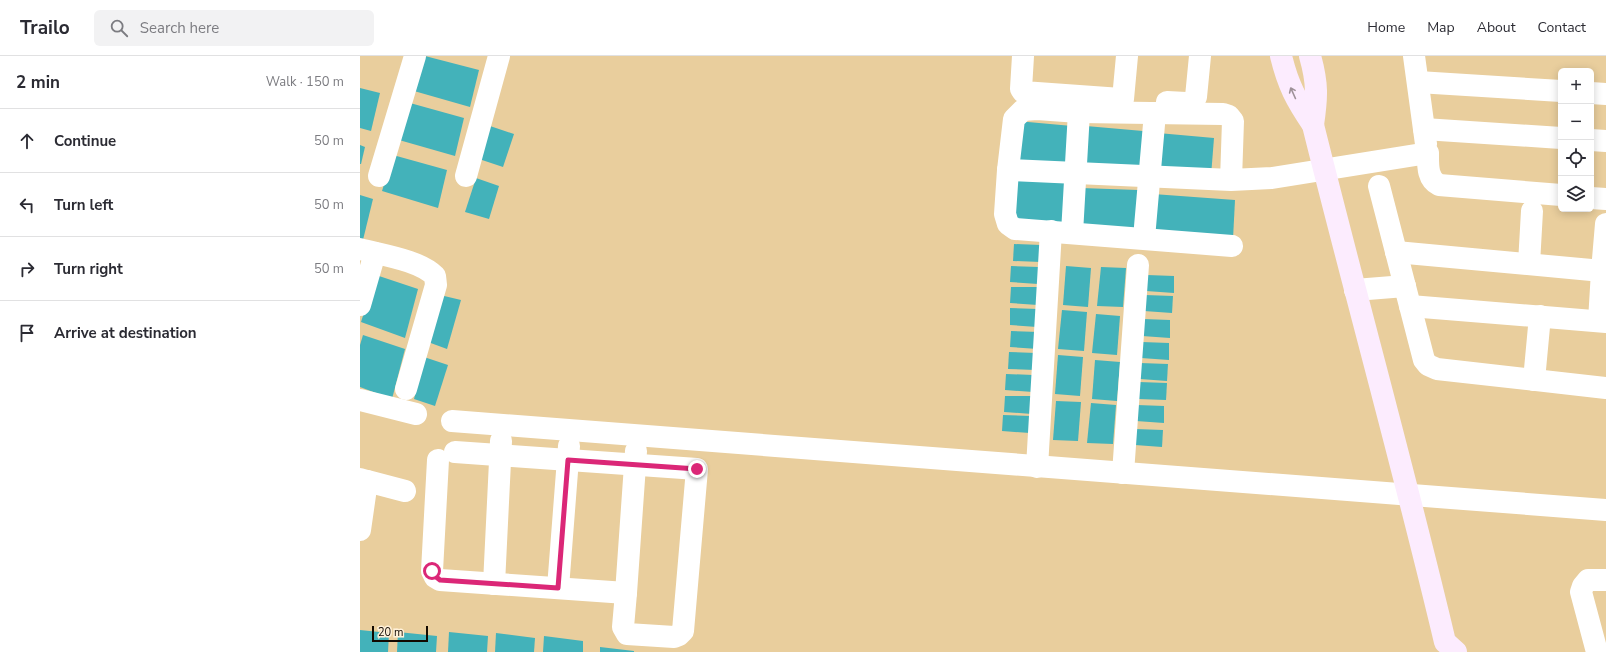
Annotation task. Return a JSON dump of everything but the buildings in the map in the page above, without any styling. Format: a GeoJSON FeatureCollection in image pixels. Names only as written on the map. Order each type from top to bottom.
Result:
{"type":"FeatureCollection","features":[{"type":"Feature","properties":{"kind":"street"},"geometry":{"type":"LineString","coordinates":[[379,176],[415,56]]}},
{"type":"Feature","properties":{"kind":"street"},"geometry":{"type":"LineString","coordinates":[[1023,56],[1021,89],[1023,92],[1186,103],[1193,102],[1196,97],[1200,56]]}},
{"type":"Feature","properties":{"kind":"street"},"geometry":{"type":"LineString","coordinates":[[1123,99],[1127,56]]}},
{"type":"Feature","properties":{"kind":"street"},"geometry":{"type":"LineString","coordinates":[[1281,56],[1287,80],[1295,99],[1313,125]]}},
{"type":"Feature","properties":{"kind":"street"},"geometry":{"type":"LineString","coordinates":[[1310,56],[1315,74],[1317,92],[1313,125],[1355,290],[1410,494],[1447,648]]}},
{"type":"Feature","properties":{"kind":"street"},"geometry":{"type":"LineString","coordinates":[[1414,56],[1428,153],[1429,174],[1434,183],[1439,185],[1558,195]]}},
{"type":"Feature","properties":{"kind":"street"},"geometry":{"type":"LineString","coordinates":[[466,176],[496,57]]}},
{"type":"Feature","properties":{"kind":"street"},"geometry":{"type":"LineString","coordinates":[[1418,82],[1558,91]]}},
{"type":"Feature","properties":{"kind":"street"},"geometry":{"type":"LineString","coordinates":[[1594,93],[1606,94]]}},
{"type":"Feature","properties":{"kind":"street"},"geometry":{"type":"LineString","coordinates":[[1230,180],[1232,121],[1230,116],[1223,114],[1154,114],[1079,112],[1037,109],[1023,110],[1014,119],[1005,214],[1008,224],[1016,229],[1232,246]]}},
{"type":"Feature","properties":{"kind":"street"},"geometry":{"type":"LineString","coordinates":[[1037,466],[1061,232],[1076,174],[1079,112]]}},
{"type":"Feature","properties":{"kind":"street"},"geometry":{"type":"LineString","coordinates":[[1144,238],[1154,114]]}},
{"type":"Feature","properties":{"kind":"street"},"geometry":{"type":"LineString","coordinates":[[1424,129],[1558,138]]}},
{"type":"Feature","properties":{"kind":"street"},"geometry":{"type":"LineString","coordinates":[[1594,140],[1606,141]]}},
{"type":"Feature","properties":{"kind":"street"},"geometry":{"type":"LineString","coordinates":[[1008,170],[1230,180],[1272,178],[1324,171],[1428,153]]}},
{"type":"Feature","properties":{"kind":"street"},"geometry":{"type":"LineString","coordinates":[[1379,186],[1424,360],[1428,365],[1437,369],[1606,388]]}},
{"type":"Feature","properties":{"kind":"street"},"geometry":{"type":"LineString","coordinates":[[1594,198],[1606,199]]}},
{"type":"Feature","properties":{"kind":"street"},"geometry":{"type":"LineString","coordinates":[[1529,264],[1532,211]]}},
{"type":"Feature","properties":{"kind":"street"},"geometry":{"type":"LineString","coordinates":[[1355,290],[1408,296],[1540,316],[1602,322],[1602,271],[1606,224]]}},
{"type":"Feature","properties":{"kind":"street"},"geometry":{"type":"LineString","coordinates":[[360,305],[367,252],[412,264],[423,268],[435,276],[436,285],[434,293],[406,389]]}},
{"type":"Feature","properties":{"kind":"street"},"geometry":{"type":"LineString","coordinates":[[1396,252],[1602,271]]}},
{"type":"Feature","properties":{"kind":"street"},"geometry":{"type":"LineString","coordinates":[[1123,473],[1138,265]]}},
{"type":"Feature","properties":{"kind":"street"},"geometry":{"type":"LineString","coordinates":[[1534,380],[1540,316]]}},
{"type":"Feature","properties":{"kind":"street"},"geometry":{"type":"LineString","coordinates":[[360,400],[416,414]]}},
{"type":"Feature","properties":{"kind":"street"},"geometry":{"type":"LineString","coordinates":[[452,421],[1606,510]]}},
{"type":"Feature","properties":{"kind":"street"},"geometry":{"type":"LineString","coordinates":[[494,584],[502,425]]}},
{"type":"Feature","properties":{"kind":"street"},"geometry":{"type":"LineString","coordinates":[[558,588],[570,430]]}},
{"type":"Feature","properties":{"kind":"street"},"geometry":{"type":"LineString","coordinates":[[626,593],[440,580],[432,571],[446,456],[500,455],[568,460],[635,464],[695,468],[698,470],[683,631],[679,636],[627,634],[623,627],[626,593],[635,464],[637,436]]}},
{"type":"Feature","properties":{"kind":"street"},"geometry":{"type":"LineString","coordinates":[[360,530],[364,480],[405,491]]}},
{"type":"Feature","properties":{"kind":"street"},"geometry":{"type":"LineString","coordinates":[[1597,652],[1581,592],[1583,586],[1588,580],[1606,580]]}},
{"type":"Feature","properties":{"kind":"route"},"geometry":{"type":"LineString","coordinates":[[432,571],[440,580],[558,588],[568,460],[697,469]]}}]}
